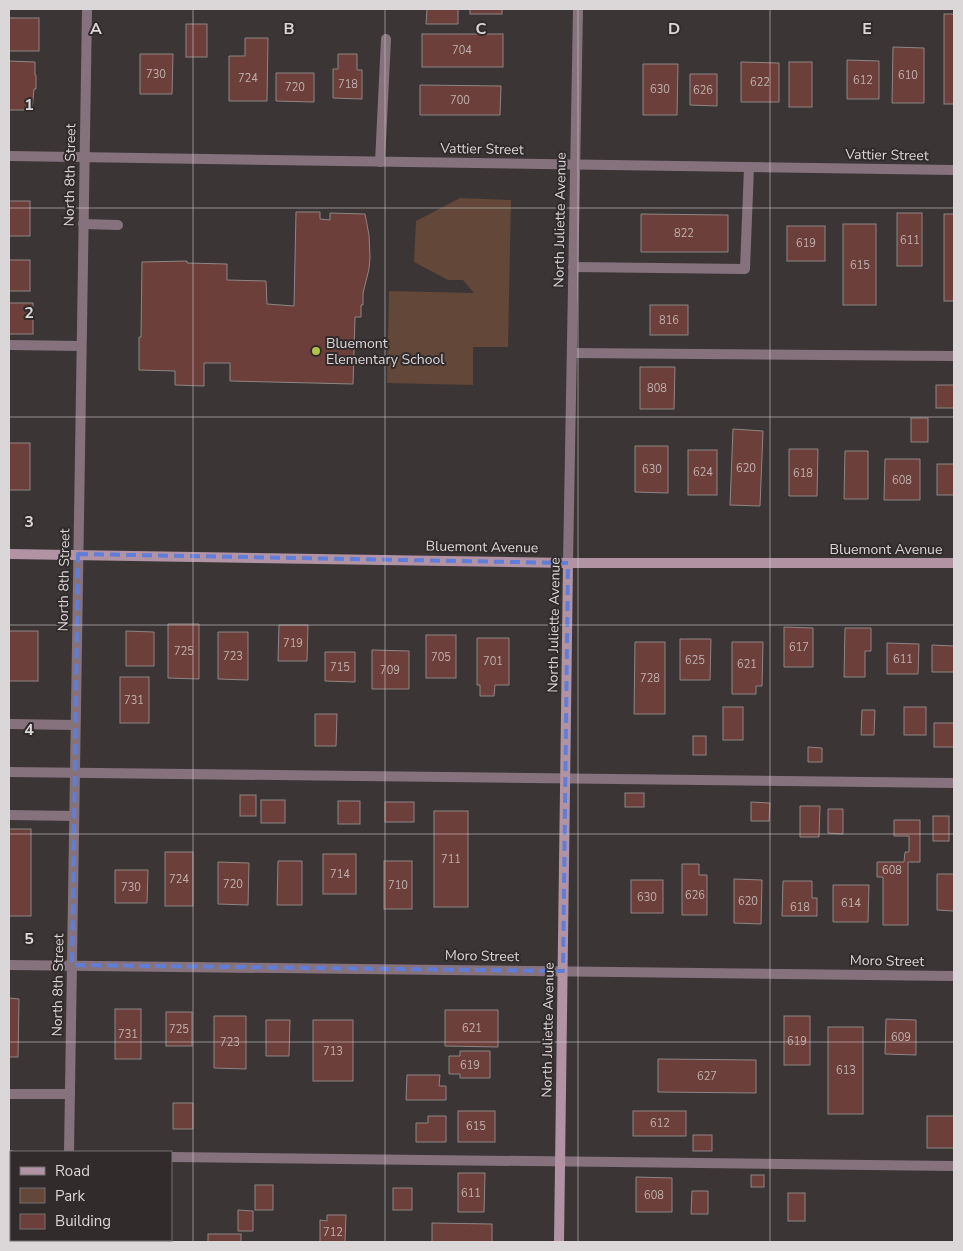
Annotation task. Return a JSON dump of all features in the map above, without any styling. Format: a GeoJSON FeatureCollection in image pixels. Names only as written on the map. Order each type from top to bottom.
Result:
{"type":"FeatureCollection","features":[{"type":"Feature","properties":{"kind":"main road","name":"Bluemont Avenue"},"geometry":{"type":"LineString","coordinates":[[9,554],[568,562],[954,563]]}},
{"type":"Feature","properties":{"kind":"main road","name":"North Juliette Avenue"},"geometry":{"type":"LineString","coordinates":[[559,1242],[568,562]]}},
{"type":"Feature","properties":{"kind":"street","name":"North 8th Street"},"geometry":{"type":"LineString","coordinates":[[69,1151],[87,9]]}},
{"type":"Feature","properties":{"kind":"street","name":"North Juliette Avenue"},"geometry":{"type":"LineString","coordinates":[[568,562],[578,9]]}},
{"type":"Feature","properties":{"kind":"street"},"geometry":{"type":"LineString","coordinates":[[380,162],[386,39]]}},
{"type":"Feature","properties":{"kind":"street","name":"Vattier Street"},"geometry":{"type":"LineString","coordinates":[[9,156],[954,170]]}},
{"type":"Feature","properties":{"kind":"street"},"geometry":{"type":"LineString","coordinates":[[573,267],[745,269],[748,167]]}},
{"type":"Feature","properties":{"kind":"street"},"geometry":{"type":"LineString","coordinates":[[83,224],[118,225]]}},
{"type":"Feature","properties":{"kind":"street"},"geometry":{"type":"LineString","coordinates":[[9,345],[81,346]]}},
{"type":"Feature","properties":{"kind":"street"},"geometry":{"type":"LineString","coordinates":[[572,352],[954,356]]}},
{"type":"Feature","properties":{"kind":"street"},"geometry":{"type":"LineString","coordinates":[[9,724],[75,725]]}},
{"type":"Feature","properties":{"kind":"street"},"geometry":{"type":"LineString","coordinates":[[9,772],[954,783]]}},
{"type":"Feature","properties":{"kind":"street"},"geometry":{"type":"LineString","coordinates":[[9,815],[74,816]]}},
{"type":"Feature","properties":{"kind":"street","name":"Moro Street"},"geometry":{"type":"LineString","coordinates":[[9,965],[954,976]]}},
{"type":"Feature","properties":{"kind":"street"},"geometry":{"type":"LineString","coordinates":[[9,1094],[70,1094]]}},
{"type":"Feature","properties":{"kind":"street"},"geometry":{"type":"LineString","coordinates":[[172,1157],[954,1166]]}},
{"type":"Feature","properties":{"kind":"highlighted area"},"geometry":{"type":"Polygon","coordinates":[[[78,554],[568,563],[563,971],[72,965],[78,554]]]}},
{"type":"Feature","properties":{"kind":"green space"},"geometry":{"type":"Polygon","coordinates":[[[460,198],[511,200],[508,347],[473,347],[473,385],[387,383],[389,291],[474,293],[463,280],[448,280],[414,262],[416,221],[460,198]]]}},
{"type":"Feature","properties":{"kind":"building"},"geometry":{"type":"Polygon","coordinates":[[[427,9],[458,9],[458,24],[426,24],[427,9]]]}},
{"type":"Feature","properties":{"kind":"building"},"geometry":{"type":"Polygon","coordinates":[[[470,9],[502,9],[502,14],[470,14],[470,9]]]}},
{"type":"Feature","properties":{"kind":"building"},"geometry":{"type":"Polygon","coordinates":[[[944,14],[954,14],[954,104],[944,104],[944,14]]]}},
{"type":"Feature","properties":{"kind":"building"},"geometry":{"type":"Polygon","coordinates":[[[9,18],[39,18],[39,51],[9,51],[9,18]]]}},
{"type":"Feature","properties":{"kind":"building"},"geometry":{"type":"Polygon","coordinates":[[[186,24],[207,24],[207,57],[186,57],[186,24]]]}},
{"type":"Feature","properties":{"kind":"building"},"geometry":{"type":"Polygon","coordinates":[[[422,34],[503,34],[503,67],[422,67],[422,34]]]}},
{"type":"Feature","properties":{"kind":"building"},"geometry":{"type":"Polygon","coordinates":[[[245,38],[268,38],[267,101],[229,101],[229,56],[245,56],[245,38]]]}},
{"type":"Feature","properties":{"kind":"building"},"geometry":{"type":"Polygon","coordinates":[[[893,47],[924,48],[924,103],[892,103],[893,47]]]}},
{"type":"Feature","properties":{"kind":"building"},"geometry":{"type":"Polygon","coordinates":[[[140,54],[173,54],[172,94],[140,94],[140,54]]]}},
{"type":"Feature","properties":{"kind":"building"},"geometry":{"type":"Polygon","coordinates":[[[338,54],[357,54],[357,70],[362,70],[362,99],[333,98],[333,69],[338,69],[338,54]]]}},
{"type":"Feature","properties":{"kind":"building"},"geometry":{"type":"Polygon","coordinates":[[[847,60],[879,61],[879,99],[847,99],[847,60]]]}},
{"type":"Feature","properties":{"kind":"building"},"geometry":{"type":"Polygon","coordinates":[[[9,61],[35,62],[36,89],[34,89],[32,110],[9,110],[9,61]]]}},
{"type":"Feature","properties":{"kind":"building"},"geometry":{"type":"Polygon","coordinates":[[[741,62],[779,63],[779,102],[741,102],[741,62]]]}},
{"type":"Feature","properties":{"kind":"building"},"geometry":{"type":"Polygon","coordinates":[[[789,62],[812,62],[812,107],[789,107],[789,62]]]}},
{"type":"Feature","properties":{"kind":"building"},"geometry":{"type":"Polygon","coordinates":[[[643,64],[678,64],[677,115],[643,115],[643,64]]]}},
{"type":"Feature","properties":{"kind":"building"},"geometry":{"type":"Polygon","coordinates":[[[276,73],[314,73],[314,102],[276,101],[276,73]]]}},
{"type":"Feature","properties":{"kind":"building"},"geometry":{"type":"Polygon","coordinates":[[[690,74],[717,74],[717,106],[690,105],[690,74]]]}},
{"type":"Feature","properties":{"kind":"building"},"geometry":{"type":"Polygon","coordinates":[[[420,85],[501,86],[500,115],[420,115],[420,85]]]}},
{"type":"Feature","properties":{"kind":"building"},"geometry":{"type":"Polygon","coordinates":[[[9,201],[30,201],[30,236],[9,236],[9,201]]]}},
{"type":"Feature","properties":{"kind":"building"},"geometry":{"type":"Polygon","coordinates":[[[296,212],[320,212],[320,219],[330,220],[330,213],[365,214],[369,235],[370,257],[363,293],[363,305],[361,305],[361,317],[355,317],[353,384],[230,381],[230,363],[204,363],[204,386],[175,385],[175,371],[139,370],[142,262],[187,261],[187,263],[227,264],[227,280],[266,281],[267,304],[294,306],[296,212]]]}},
{"type":"Feature","properties":{"kind":"building"},"geometry":{"type":"Polygon","coordinates":[[[897,213],[922,213],[922,266],[897,266],[897,213]]]}},
{"type":"Feature","properties":{"kind":"building"},"geometry":{"type":"Polygon","coordinates":[[[641,214],[728,215],[728,252],[641,252],[641,214]]]}},
{"type":"Feature","properties":{"kind":"building"},"geometry":{"type":"Polygon","coordinates":[[[944,214],[954,214],[954,301],[944,301],[944,214]]]}},
{"type":"Feature","properties":{"kind":"building"},"geometry":{"type":"Polygon","coordinates":[[[843,224],[876,224],[876,305],[843,305],[843,224]]]}},
{"type":"Feature","properties":{"kind":"building"},"geometry":{"type":"Polygon","coordinates":[[[787,226],[825,226],[825,261],[787,261],[787,226]]]}},
{"type":"Feature","properties":{"kind":"building"},"geometry":{"type":"Polygon","coordinates":[[[9,260],[30,260],[30,291],[9,291],[9,260]]]}},
{"type":"Feature","properties":{"kind":"building"},"geometry":{"type":"Polygon","coordinates":[[[9,303],[33,303],[33,334],[9,334],[9,303]]]}},
{"type":"Feature","properties":{"kind":"building"},"geometry":{"type":"Polygon","coordinates":[[[650,305],[688,305],[688,335],[650,335],[650,305]]]}},
{"type":"Feature","properties":{"kind":"building"},"geometry":{"type":"Polygon","coordinates":[[[640,367],[675,367],[674,409],[640,409],[640,367]]]}},
{"type":"Feature","properties":{"kind":"building"},"geometry":{"type":"Polygon","coordinates":[[[936,385],[954,385],[954,408],[936,408],[936,385]]]}},
{"type":"Feature","properties":{"kind":"building"},"geometry":{"type":"Polygon","coordinates":[[[911,418],[928,418],[928,442],[911,442],[911,418]]]}},
{"type":"Feature","properties":{"kind":"building"},"geometry":{"type":"Polygon","coordinates":[[[733,429],[763,431],[760,506],[730,505],[733,429]]]}},
{"type":"Feature","properties":{"kind":"building"},"geometry":{"type":"Polygon","coordinates":[[[9,443],[30,443],[30,490],[9,490],[9,443]]]}},
{"type":"Feature","properties":{"kind":"building"},"geometry":{"type":"Polygon","coordinates":[[[635,446],[668,446],[668,493],[635,492],[635,446]]]}},
{"type":"Feature","properties":{"kind":"building"},"geometry":{"type":"Polygon","coordinates":[[[789,449],[818,449],[817,496],[789,496],[789,449]]]}},
{"type":"Feature","properties":{"kind":"building"},"geometry":{"type":"Polygon","coordinates":[[[688,450],[717,450],[717,495],[688,495],[688,450]]]}},
{"type":"Feature","properties":{"kind":"building"},"geometry":{"type":"Polygon","coordinates":[[[845,451],[868,451],[868,499],[844,499],[845,451]]]}},
{"type":"Feature","properties":{"kind":"building"},"geometry":{"type":"Polygon","coordinates":[[[885,459],[920,459],[920,500],[884,500],[885,459]]]}},
{"type":"Feature","properties":{"kind":"building"},"geometry":{"type":"Polygon","coordinates":[[[937,464],[954,464],[954,495],[937,495],[937,464]]]}},
{"type":"Feature","properties":{"kind":"building"},"geometry":{"type":"Polygon","coordinates":[[[168,624],[199,624],[199,679],[168,678],[168,624]]]}},
{"type":"Feature","properties":{"kind":"building"},"geometry":{"type":"Polygon","coordinates":[[[279,625],[308,625],[307,661],[278,661],[279,625]]]}},
{"type":"Feature","properties":{"kind":"building"},"geometry":{"type":"Polygon","coordinates":[[[784,627],[813,628],[813,667],[784,667],[784,627]]]}},
{"type":"Feature","properties":{"kind":"building"},"geometry":{"type":"Polygon","coordinates":[[[845,628],[871,628],[871,651],[865,651],[865,677],[844,677],[845,628]]]}},
{"type":"Feature","properties":{"kind":"building"},"geometry":{"type":"Polygon","coordinates":[[[9,631],[38,631],[38,681],[9,681],[9,631]]]}},
{"type":"Feature","properties":{"kind":"building"},"geometry":{"type":"Polygon","coordinates":[[[126,631],[154,632],[154,666],[126,666],[126,631]]]}},
{"type":"Feature","properties":{"kind":"building"},"geometry":{"type":"Polygon","coordinates":[[[218,632],[248,632],[248,680],[218,679],[218,632]]]}},
{"type":"Feature","properties":{"kind":"building"},"geometry":{"type":"Polygon","coordinates":[[[426,635],[456,635],[456,678],[426,678],[426,635]]]}},
{"type":"Feature","properties":{"kind":"building"},"geometry":{"type":"Polygon","coordinates":[[[477,638],[509,638],[509,685],[495,685],[494,696],[480,696],[480,685],[477,685],[477,638]]]}},
{"type":"Feature","properties":{"kind":"building"},"geometry":{"type":"Polygon","coordinates":[[[680,639],[711,639],[710,680],[680,680],[680,639]]]}},
{"type":"Feature","properties":{"kind":"building"},"geometry":{"type":"Polygon","coordinates":[[[635,642],[665,642],[665,714],[634,714],[635,642]]]}},
{"type":"Feature","properties":{"kind":"building"},"geometry":{"type":"Polygon","coordinates":[[[732,642],[763,642],[762,686],[756,686],[756,694],[732,694],[732,642]]]}},
{"type":"Feature","properties":{"kind":"building"},"geometry":{"type":"Polygon","coordinates":[[[887,643],[919,644],[918,674],[887,674],[887,643]]]}},
{"type":"Feature","properties":{"kind":"building"},"geometry":{"type":"Polygon","coordinates":[[[932,645],[954,646],[954,672],[932,672],[932,645]]]}},
{"type":"Feature","properties":{"kind":"building"},"geometry":{"type":"Polygon","coordinates":[[[372,650],[409,651],[409,689],[372,689],[372,650]]]}},
{"type":"Feature","properties":{"kind":"building"},"geometry":{"type":"Polygon","coordinates":[[[325,652],[355,652],[355,682],[325,681],[325,652]]]}},
{"type":"Feature","properties":{"kind":"building"},"geometry":{"type":"Polygon","coordinates":[[[120,677],[149,677],[149,723],[120,723],[120,677]]]}},
{"type":"Feature","properties":{"kind":"building"},"geometry":{"type":"Polygon","coordinates":[[[723,707],[743,707],[743,740],[723,740],[723,707]]]}},
{"type":"Feature","properties":{"kind":"building"},"geometry":{"type":"Polygon","coordinates":[[[904,707],[926,707],[926,735],[904,735],[904,707]]]}},
{"type":"Feature","properties":{"kind":"building"},"geometry":{"type":"Polygon","coordinates":[[[862,710],[875,710],[874,735],[861,735],[862,710]]]}},
{"type":"Feature","properties":{"kind":"building"},"geometry":{"type":"Polygon","coordinates":[[[315,714],[337,714],[336,746],[315,746],[315,714]]]}},
{"type":"Feature","properties":{"kind":"building"},"geometry":{"type":"Polygon","coordinates":[[[934,723],[954,723],[954,747],[934,747],[934,723]]]}},
{"type":"Feature","properties":{"kind":"building"},"geometry":{"type":"Polygon","coordinates":[[[693,736],[706,736],[706,755],[693,755],[693,736]]]}},
{"type":"Feature","properties":{"kind":"building"},"geometry":{"type":"Polygon","coordinates":[[[808,747],[822,748],[822,762],[808,762],[808,747]]]}},
{"type":"Feature","properties":{"kind":"building"},"geometry":{"type":"Polygon","coordinates":[[[625,793],[644,793],[644,807],[625,807],[625,793]]]}},
{"type":"Feature","properties":{"kind":"building"},"geometry":{"type":"Polygon","coordinates":[[[240,795],[256,795],[256,816],[240,816],[240,795]]]}},
{"type":"Feature","properties":{"kind":"building"},"geometry":{"type":"Polygon","coordinates":[[[261,800],[285,800],[285,823],[261,823],[261,800]]]}},
{"type":"Feature","properties":{"kind":"building"},"geometry":{"type":"Polygon","coordinates":[[[338,801],[360,801],[360,824],[338,824],[338,801]]]}},
{"type":"Feature","properties":{"kind":"building"},"geometry":{"type":"Polygon","coordinates":[[[385,802],[414,802],[414,822],[385,822],[385,802]]]}},
{"type":"Feature","properties":{"kind":"building"},"geometry":{"type":"Polygon","coordinates":[[[751,802],[770,803],[769,821],[751,821],[751,802]]]}},
{"type":"Feature","properties":{"kind":"building"},"geometry":{"type":"Polygon","coordinates":[[[800,806],[820,806],[819,837],[800,837],[800,806]]]}},
{"type":"Feature","properties":{"kind":"building"},"geometry":{"type":"Polygon","coordinates":[[[828,809],[843,809],[843,834],[828,833],[828,809]]]}},
{"type":"Feature","properties":{"kind":"building"},"geometry":{"type":"Polygon","coordinates":[[[434,811],[468,811],[468,907],[434,907],[434,811]]]}},
{"type":"Feature","properties":{"kind":"building"},"geometry":{"type":"Polygon","coordinates":[[[933,816],[949,816],[949,841],[933,841],[933,816]]]}},
{"type":"Feature","properties":{"kind":"building"},"geometry":{"type":"Polygon","coordinates":[[[894,820],[920,820],[920,862],[908,862],[908,925],[883,925],[883,877],[877,877],[877,862],[904,862],[905,852],[909,852],[909,836],[894,836],[894,820]]]}},
{"type":"Feature","properties":{"kind":"building"},"geometry":{"type":"Polygon","coordinates":[[[9,829],[31,829],[31,916],[9,916],[9,829]]]}},
{"type":"Feature","properties":{"kind":"building"},"geometry":{"type":"Polygon","coordinates":[[[165,852],[193,852],[193,906],[165,906],[165,852]]]}},
{"type":"Feature","properties":{"kind":"building"},"geometry":{"type":"Polygon","coordinates":[[[323,854],[356,854],[356,894],[323,894],[323,854]]]}},
{"type":"Feature","properties":{"kind":"building"},"geometry":{"type":"Polygon","coordinates":[[[278,861],[302,861],[302,905],[277,905],[278,861]]]}},
{"type":"Feature","properties":{"kind":"building"},"geometry":{"type":"Polygon","coordinates":[[[384,861],[412,861],[412,909],[384,909],[384,861]]]}},
{"type":"Feature","properties":{"kind":"building"},"geometry":{"type":"Polygon","coordinates":[[[218,862],[249,863],[248,905],[218,904],[218,862]]]}},
{"type":"Feature","properties":{"kind":"building"},"geometry":{"type":"Polygon","coordinates":[[[682,864],[699,864],[699,875],[707,875],[707,915],[682,915],[682,864]]]}},
{"type":"Feature","properties":{"kind":"building"},"geometry":{"type":"Polygon","coordinates":[[[115,870],[148,870],[147,903],[115,903],[115,870]]]}},
{"type":"Feature","properties":{"kind":"building"},"geometry":{"type":"Polygon","coordinates":[[[937,874],[954,874],[954,911],[937,910],[937,874]]]}},
{"type":"Feature","properties":{"kind":"building"},"geometry":{"type":"Polygon","coordinates":[[[734,879],[762,880],[761,924],[734,923],[734,879]]]}},
{"type":"Feature","properties":{"kind":"building"},"geometry":{"type":"Polygon","coordinates":[[[631,880],[663,880],[663,913],[631,913],[631,880]]]}},
{"type":"Feature","properties":{"kind":"building"},"geometry":{"type":"Polygon","coordinates":[[[783,881],[812,881],[812,898],[817,898],[817,916],[782,916],[783,881]]]}},
{"type":"Feature","properties":{"kind":"building"},"geometry":{"type":"Polygon","coordinates":[[[833,885],[869,885],[868,922],[833,922],[833,885]]]}},
{"type":"Feature","properties":{"kind":"building"},"geometry":{"type":"Polygon","coordinates":[[[9,998],[19,999],[18,1057],[9,1057],[9,998]]]}},
{"type":"Feature","properties":{"kind":"building"},"geometry":{"type":"Polygon","coordinates":[[[115,1009],[141,1009],[141,1059],[115,1059],[115,1009]]]}},
{"type":"Feature","properties":{"kind":"building"},"geometry":{"type":"Polygon","coordinates":[[[445,1010],[498,1010],[498,1047],[445,1046],[445,1010]]]}},
{"type":"Feature","properties":{"kind":"building"},"geometry":{"type":"Polygon","coordinates":[[[166,1012],[192,1012],[192,1046],[166,1046],[166,1012]]]}},
{"type":"Feature","properties":{"kind":"building"},"geometry":{"type":"Polygon","coordinates":[[[214,1016],[246,1016],[246,1069],[214,1068],[214,1016]]]}},
{"type":"Feature","properties":{"kind":"building"},"geometry":{"type":"Polygon","coordinates":[[[784,1016],[810,1016],[810,1065],[784,1065],[784,1016]]]}},
{"type":"Feature","properties":{"kind":"building"},"geometry":{"type":"Polygon","coordinates":[[[886,1019],[916,1020],[916,1055],[885,1054],[886,1019]]]}},
{"type":"Feature","properties":{"kind":"building"},"geometry":{"type":"Polygon","coordinates":[[[266,1020],[290,1020],[289,1056],[266,1056],[266,1020]]]}},
{"type":"Feature","properties":{"kind":"building"},"geometry":{"type":"Polygon","coordinates":[[[313,1020],[353,1020],[353,1081],[313,1081],[313,1020]]]}},
{"type":"Feature","properties":{"kind":"building"},"geometry":{"type":"Polygon","coordinates":[[[828,1027],[863,1027],[863,1114],[828,1114],[828,1027]]]}},
{"type":"Feature","properties":{"kind":"building"},"geometry":{"type":"Polygon","coordinates":[[[460,1051],[490,1051],[490,1078],[460,1078],[460,1074],[449,1074],[449,1056],[460,1056],[460,1051]]]}},
{"type":"Feature","properties":{"kind":"building"},"geometry":{"type":"Polygon","coordinates":[[[658,1059],[756,1060],[756,1093],[658,1092],[658,1059]]]}},
{"type":"Feature","properties":{"kind":"building"},"geometry":{"type":"Polygon","coordinates":[[[407,1075],[440,1075],[439,1086],[446,1086],[446,1100],[406,1100],[407,1075]]]}},
{"type":"Feature","properties":{"kind":"building"},"geometry":{"type":"Polygon","coordinates":[[[173,1103],[193,1103],[193,1129],[173,1129],[173,1103]]]}},
{"type":"Feature","properties":{"kind":"building"},"geometry":{"type":"Polygon","coordinates":[[[458,1111],[495,1111],[495,1142],[458,1142],[458,1111]]]}},
{"type":"Feature","properties":{"kind":"building"},"geometry":{"type":"Polygon","coordinates":[[[633,1111],[686,1111],[686,1136],[633,1136],[633,1111]]]}},
{"type":"Feature","properties":{"kind":"building"},"geometry":{"type":"Polygon","coordinates":[[[428,1116],[446,1116],[446,1142],[416,1142],[416,1123],[428,1123],[428,1116]]]}},
{"type":"Feature","properties":{"kind":"building"},"geometry":{"type":"Polygon","coordinates":[[[927,1116],[954,1116],[954,1148],[927,1148],[927,1116]]]}},
{"type":"Feature","properties":{"kind":"building"},"geometry":{"type":"Polygon","coordinates":[[[693,1135],[712,1135],[712,1151],[693,1151],[693,1135]]]}},
{"type":"Feature","properties":{"kind":"building"},"geometry":{"type":"Polygon","coordinates":[[[458,1173],[485,1173],[484,1212],[458,1212],[458,1173]]]}},
{"type":"Feature","properties":{"kind":"building"},"geometry":{"type":"Polygon","coordinates":[[[751,1175],[764,1175],[764,1187],[751,1187],[751,1175]]]}},
{"type":"Feature","properties":{"kind":"building"},"geometry":{"type":"Polygon","coordinates":[[[636,1177],[672,1178],[672,1212],[636,1212],[636,1177]]]}},
{"type":"Feature","properties":{"kind":"building"},"geometry":{"type":"Polygon","coordinates":[[[255,1185],[273,1185],[273,1210],[255,1210],[255,1185]]]}},
{"type":"Feature","properties":{"kind":"building"},"geometry":{"type":"Polygon","coordinates":[[[393,1188],[412,1188],[412,1210],[393,1210],[393,1188]]]}},
{"type":"Feature","properties":{"kind":"building"},"geometry":{"type":"Polygon","coordinates":[[[692,1191],[708,1191],[708,1214],[691,1214],[692,1191]]]}},
{"type":"Feature","properties":{"kind":"building"},"geometry":{"type":"Polygon","coordinates":[[[788,1193],[805,1193],[805,1221],[788,1221],[788,1193]]]}},
{"type":"Feature","properties":{"kind":"building"},"geometry":{"type":"Polygon","coordinates":[[[238,1210],[253,1211],[253,1231],[238,1231],[238,1210]]]}},
{"type":"Feature","properties":{"kind":"building"},"geometry":{"type":"Polygon","coordinates":[[[327,1215],[346,1215],[345,1242],[320,1242],[320,1220],[327,1221],[327,1215]]]}},
{"type":"Feature","properties":{"kind":"building"},"geometry":{"type":"Polygon","coordinates":[[[432,1223],[492,1224],[492,1242],[432,1242],[432,1223]]]}},
{"type":"Feature","properties":{"kind":"building"},"geometry":{"type":"Polygon","coordinates":[[[208,1234],[241,1234],[241,1242],[208,1242],[208,1234]]]}},
{"type":"Feature","properties":{"kind":"place","name":"Bluemont Elementary School"},"geometry":{"type":"Point","coordinates":[316,351]}}]}
